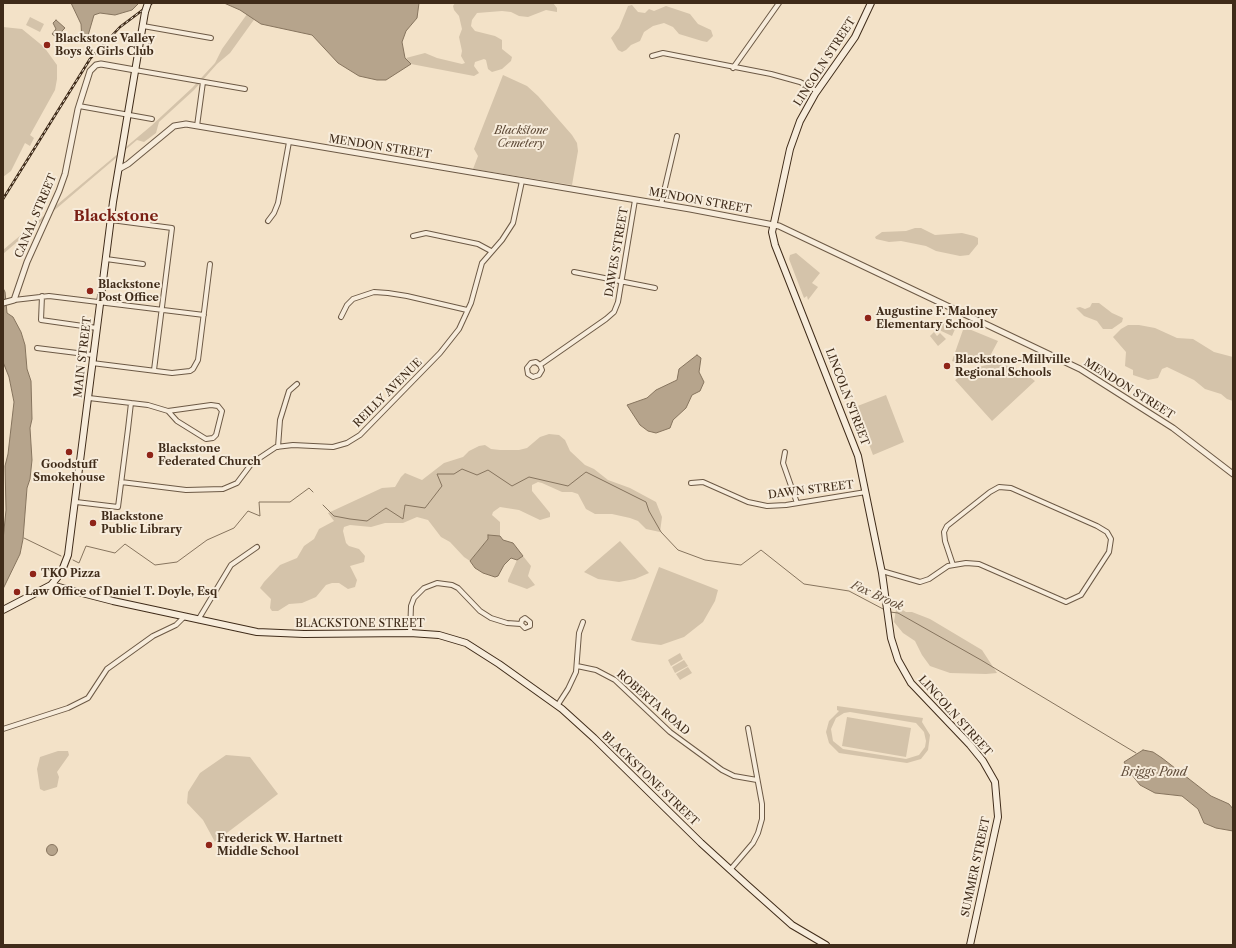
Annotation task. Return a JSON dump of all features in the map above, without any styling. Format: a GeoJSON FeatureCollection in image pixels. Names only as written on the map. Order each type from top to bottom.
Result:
{"type":"FeatureCollection","features":[{"type":"Feature","properties":{"kind":"main road","name":"MAIN STREET"},"geometry":{"type":"LineString","coordinates":[[3,610],[51,586],[62,573],[66,561],[76,502],[92,363],[111,220],[135,70],[145,12],[148,3]]}},
{"type":"Feature","properties":{"kind":"main road","name":"LINCOLN STREET"},"geometry":{"type":"LineString","coordinates":[[872,4],[855,37],[817,91],[800,121],[792,143],[772,224],[772,232],[775,245],[854,442],[882,571],[893,645],[906,677],[979,755],[994,780],[996,792]]}},
{"type":"Feature","properties":{"kind":"main road","name":"BLACKSTONE STREET"},"geometry":{"type":"LineString","coordinates":[[51,586],[184,617],[266,633],[410,633],[439,635],[466,643],[499,664],[557,706],[594,738],[730,870],[792,925],[826,945]]}},
{"type":"Feature","properties":{"kind":"main road","name":"SUMMER STREET"},"geometry":{"type":"LineString","coordinates":[[970,945],[997,820],[996,792]]}},
{"type":"Feature","properties":{"kind":"street"},"geometry":{"type":"LineString","coordinates":[[733,68],[779,3]]}},
{"type":"Feature","properties":{"kind":"street"},"geometry":{"type":"LineString","coordinates":[[143,26],[211,38]]}},
{"type":"Feature","properties":{"kind":"street"},"geometry":{"type":"LineString","coordinates":[[652,56],[663,54],[771,74],[800,82],[817,91]]}},
{"type":"Feature","properties":{"kind":"street","name":"CANAL STREET"},"geometry":{"type":"LineString","coordinates":[[12,301],[27,262],[63,180],[79,106],[88,76],[93,68],[101,64],[135,70]]}},
{"type":"Feature","properties":{"kind":"street"},"geometry":{"type":"LineString","coordinates":[[135,70],[245,88]]}},
{"type":"Feature","properties":{"kind":"street"},"geometry":{"type":"LineString","coordinates":[[197,126],[203,82]]}},
{"type":"Feature","properties":{"kind":"street"},"geometry":{"type":"LineString","coordinates":[[79,106],[152,119]]}},
{"type":"Feature","properties":{"kind":"street","name":"MENDON STREET"},"geometry":{"type":"LineString","coordinates":[[119,169],[128,164],[174,126],[186,124],[772,224],[834,251],[1080,369],[1172,428],[1233,474]]}},
{"type":"Feature","properties":{"kind":"street"},"geometry":{"type":"LineString","coordinates":[[661,204],[677,136]]}},
{"type":"Feature","properties":{"kind":"street"},"geometry":{"type":"LineString","coordinates":[[268,222],[278,203],[289,142]]}},
{"type":"Feature","properties":{"kind":"street","name":"REILLY AVENUE"},"geometry":{"type":"LineString","coordinates":[[121,482],[186,490],[223,489],[237,483],[257,458],[278,447],[293,445],[323,448],[333,447],[353,440],[440,353],[459,328],[468,310],[480,269],[491,251],[502,240],[513,223],[522,181]]}},
{"type":"Feature","properties":{"kind":"street","name":"DAWES STREET"},"geometry":{"type":"LineString","coordinates":[[540,365],[612,314],[616,306],[635,200]]}},
{"type":"Feature","properties":{"kind":"street"},"geometry":{"type":"LineString","coordinates":[[111,220],[172,228],[154,370]]}},
{"type":"Feature","properties":{"kind":"street"},"geometry":{"type":"LineString","coordinates":[[413,236],[426,233],[478,244],[491,251]]}},
{"type":"Feature","properties":{"kind":"street"},"geometry":{"type":"LineString","coordinates":[[106,260],[143,264]]}},
{"type":"Feature","properties":{"kind":"street"},"geometry":{"type":"LineString","coordinates":[[92,363],[179,372],[190,371],[193,369],[198,360],[210,264]]}},
{"type":"Feature","properties":{"kind":"street"},"geometry":{"type":"LineString","coordinates":[[574,272],[655,288]]}},
{"type":"Feature","properties":{"kind":"street"},"geometry":{"type":"LineString","coordinates":[[341,317],[347,305],[353,299],[374,292],[394,294],[468,310]]}},
{"type":"Feature","properties":{"kind":"street"},"geometry":{"type":"LineString","coordinates":[[42,296],[41,320],[97,328]]}},
{"type":"Feature","properties":{"kind":"street"},"geometry":{"type":"LineString","coordinates":[[3,302],[42,296],[204,315]]}},
{"type":"Feature","properties":{"kind":"street"},"geometry":{"type":"LineString","coordinates":[[36,348],[94,355]]}},
{"type":"Feature","properties":{"kind":"street"},"geometry":{"type":"LineString","coordinates":[[278,447],[280,420],[289,391],[297,384]]}},
{"type":"Feature","properties":{"kind":"street"},"geometry":{"type":"LineString","coordinates":[[89,398],[154,406],[168,412],[177,421],[206,439],[213,438],[216,435],[222,415],[221,408],[211,405],[168,412]]}},
{"type":"Feature","properties":{"kind":"street"},"geometry":{"type":"LineString","coordinates":[[76,502],[118,507],[130,403]]}},
{"type":"Feature","properties":{"kind":"street"},"geometry":{"type":"LineString","coordinates":[[785,452],[784,466],[797,503]]}},
{"type":"Feature","properties":{"kind":"street","name":"DAWN STREET"},"geometry":{"type":"LineString","coordinates":[[691,482],[703,482],[742,500],[760,505],[780,506],[866,492]]}},
{"type":"Feature","properties":{"kind":"street"},"geometry":{"type":"LineString","coordinates":[[882,571],[920,582],[929,579],[943,569],[953,565],[966,563],[979,564],[1066,602],[1081,595],[1109,552],[1112,543],[1109,534],[1103,529],[1005,487],[990,492],[947,526],[944,532],[945,541],[953,565]]}},
{"type":"Feature","properties":{"kind":"street"},"geometry":{"type":"LineString","coordinates":[[198,620],[231,565],[256,547]]}},
{"type":"Feature","properties":{"kind":"street"},"geometry":{"type":"LineString","coordinates":[[410,633],[412,602],[417,594],[424,588],[437,583],[452,585],[460,590],[485,615],[501,622],[521,624]]}},
{"type":"Feature","properties":{"kind":"street"},"geometry":{"type":"LineString","coordinates":[[3,729],[68,708],[88,698],[107,669],[154,636],[176,625],[184,617]]}},
{"type":"Feature","properties":{"kind":"street"},"geometry":{"type":"LineString","coordinates":[[557,706],[571,683],[577,666],[579,633],[583,622]]}},
{"type":"Feature","properties":{"kind":"street","name":"ROBERTA ROAD"},"geometry":{"type":"LineString","coordinates":[[577,666],[596,670],[615,680],[670,732],[722,770],[738,777],[757,780]]}},
{"type":"Feature","properties":{"kind":"street"},"geometry":{"type":"LineString","coordinates":[[730,870],[753,843],[762,824],[762,809],[748,728]]}},
{"type":"Feature","properties":{"kind":"green space"},"geometry":{"type":"Polygon","coordinates":[[[255,3],[266,3],[230,53],[217,64],[194,90],[159,122],[156,133],[144,142],[137,140],[3,254],[3,250],[151,126],[192,88],[215,63],[222,49],[255,3]]]}},
{"type":"Feature","properties":{"kind":"green space"},"geometry":{"type":"Polygon","coordinates":[[[455,3],[553,3],[557,8],[557,12],[546,10],[528,17],[502,11],[477,13],[472,20],[471,26],[475,31],[495,36],[502,40],[502,49],[512,57],[511,61],[502,69],[492,72],[488,69],[486,60],[484,59],[475,62],[474,66],[479,73],[474,76],[411,64],[406,58],[425,53],[437,58],[462,64],[465,63],[461,56],[462,51],[459,37],[462,29],[459,16],[454,10],[453,6],[455,3]]]}},
{"type":"Feature","properties":{"kind":"green space"},"geometry":{"type":"Polygon","coordinates":[[[632,5],[638,12],[645,13],[649,9],[654,11],[666,6],[690,14],[698,24],[711,30],[713,36],[707,42],[702,41],[679,34],[673,27],[664,23],[653,26],[644,32],[640,41],[631,45],[622,52],[618,50],[611,38],[619,28],[628,6],[632,5]]]}},
{"type":"Feature","properties":{"kind":"green space"},"geometry":{"type":"Polygon","coordinates":[[[30,17],[44,24],[40,32],[26,25],[30,17]]]}},
{"type":"Feature","properties":{"kind":"green space"},"geometry":{"type":"Polygon","coordinates":[[[3,27],[22,29],[44,47],[57,65],[57,79],[55,90],[30,135],[34,138],[30,146],[25,143],[11,171],[3,177],[3,27]]]}},
{"type":"Feature","properties":{"kind":"green space","name":"Blackstone Cemetery"},"geometry":{"type":"Polygon","coordinates":[[[503,75],[527,86],[538,96],[572,135],[577,143],[578,151],[572,185],[473,169],[478,156],[474,149],[503,75]]]}},
{"type":"Feature","properties":{"kind":"green space"},"geometry":{"type":"Polygon","coordinates":[[[921,228],[935,235],[962,233],[974,236],[978,238],[978,244],[969,255],[960,256],[936,251],[926,246],[901,241],[889,242],[876,239],[875,237],[882,232],[906,231],[921,228]]]}},
{"type":"Feature","properties":{"kind":"green space"},"geometry":{"type":"Polygon","coordinates":[[[796,253],[820,273],[812,283],[818,287],[808,300],[807,296],[804,298],[789,259],[790,255],[796,253]]]}},
{"type":"Feature","properties":{"kind":"green space"},"geometry":{"type":"Polygon","coordinates":[[[1092,303],[1099,303],[1112,313],[1123,318],[1122,322],[1112,329],[1103,329],[1097,321],[1084,316],[1076,308],[1080,307],[1085,309],[1090,307],[1092,303]]]}},
{"type":"Feature","properties":{"kind":"green space"},"geometry":{"type":"Polygon","coordinates":[[[941,321],[956,327],[952,336],[937,329],[941,321]]]}},
{"type":"Feature","properties":{"kind":"green space"},"geometry":{"type":"Polygon","coordinates":[[[1128,325],[1139,325],[1155,328],[1177,338],[1193,339],[1214,352],[1233,357],[1233,401],[1227,399],[1221,394],[1205,389],[1194,380],[1167,367],[1162,369],[1158,378],[1148,380],[1133,375],[1133,370],[1125,366],[1126,352],[1113,337],[1121,329],[1128,325]]]}},
{"type":"Feature","properties":{"kind":"green space"},"geometry":{"type":"Polygon","coordinates":[[[964,327],[998,341],[990,356],[980,363],[964,365],[952,361],[964,327]]]}},
{"type":"Feature","properties":{"kind":"green space"},"geometry":{"type":"Polygon","coordinates":[[[934,332],[937,336],[940,333],[946,339],[938,346],[930,336],[934,332]]]}},
{"type":"Feature","properties":{"kind":"green space"},"geometry":{"type":"Polygon","coordinates":[[[995,363],[1017,368],[1035,381],[992,421],[955,380],[974,368],[995,363]]]}},
{"type":"Feature","properties":{"kind":"green space"},"geometry":{"type":"Polygon","coordinates":[[[886,395],[904,442],[873,455],[855,407],[886,395]]]}},
{"type":"Feature","properties":{"kind":"green space"},"geometry":{"type":"Polygon","coordinates":[[[549,434],[559,435],[565,440],[570,451],[585,465],[594,469],[608,480],[630,488],[656,502],[662,517],[660,532],[646,529],[638,521],[630,518],[612,514],[595,514],[586,509],[578,494],[572,492],[562,492],[538,482],[532,485],[532,491],[550,513],[550,517],[540,520],[519,510],[500,507],[493,512],[492,515],[500,522],[500,536],[489,535],[488,539],[470,561],[464,557],[450,542],[441,537],[428,520],[417,517],[403,523],[385,523],[371,527],[350,525],[344,527],[343,531],[346,543],[349,546],[359,549],[365,556],[364,562],[350,566],[357,580],[355,587],[348,589],[339,583],[332,583],[326,585],[316,597],[302,603],[289,604],[278,611],[272,611],[270,608],[271,599],[260,588],[280,565],[297,558],[304,546],[314,539],[319,529],[334,521],[328,513],[382,488],[395,487],[405,473],[422,480],[444,463],[463,457],[469,451],[479,446],[485,445],[491,449],[500,450],[519,450],[527,448],[540,437],[549,434]]]}},
{"type":"Feature","properties":{"kind":"green space"},"geometry":{"type":"Polygon","coordinates":[[[620,541],[649,573],[635,579],[619,582],[598,579],[584,572],[620,541]]]}},
{"type":"Feature","properties":{"kind":"green space"},"geometry":{"type":"Polygon","coordinates":[[[523,556],[531,566],[528,576],[535,585],[527,589],[508,582],[517,560],[523,556]]]}},
{"type":"Feature","properties":{"kind":"green space"},"geometry":{"type":"Polygon","coordinates":[[[659,567],[718,590],[715,601],[703,622],[684,637],[661,645],[631,640],[659,567]]]}},
{"type":"Feature","properties":{"kind":"green space"},"geometry":{"type":"Polygon","coordinates":[[[898,607],[906,612],[912,612],[930,619],[982,650],[997,673],[950,673],[930,666],[922,655],[915,641],[903,633],[894,622],[896,609],[898,607]]]}},
{"type":"Feature","properties":{"kind":"green space"},"geometry":{"type":"Polygon","coordinates":[[[680,653],[683,659],[671,666],[668,660],[680,653]]]}},
{"type":"Feature","properties":{"kind":"green space"},"geometry":{"type":"Polygon","coordinates":[[[684,660],[688,666],[675,673],[672,667],[684,660]]]}},
{"type":"Feature","properties":{"kind":"green space"},"geometry":{"type":"Polygon","coordinates":[[[688,667],[692,673],[680,680],[676,674],[688,667]]]}},
{"type":"Feature","properties":{"kind":"green space"},"geometry":{"type":"Polygon","coordinates":[[[837,706],[923,718],[922,722],[930,735],[928,750],[921,759],[907,763],[839,753],[829,743],[826,732],[829,721],[839,711],[837,710],[837,706]],[[850,712],[844,713],[836,718],[831,729],[833,741],[843,749],[906,759],[919,755],[925,747],[926,741],[924,732],[916,723],[850,712]]]}},
{"type":"Feature","properties":{"kind":"green space"},"geometry":{"type":"Polygon","coordinates":[[[847,717],[911,728],[906,757],[842,746],[847,717]]]}},
{"type":"Feature","properties":{"kind":"green space"},"geometry":{"type":"Polygon","coordinates":[[[58,751],[68,751],[69,755],[57,772],[59,777],[57,787],[44,791],[40,789],[37,769],[40,757],[58,751]]]}},
{"type":"Feature","properties":{"kind":"green space"},"geometry":{"type":"Polygon","coordinates":[[[226,755],[250,757],[278,794],[215,842],[203,820],[187,803],[188,792],[200,773],[226,755]]]}},
{"type":"Feature","properties":{"kind":"water"},"geometry":{"type":"Polygon","coordinates":[[[71,3],[139,3],[132,10],[115,15],[100,13],[94,15],[87,39],[82,40],[81,24],[71,3]]]}},
{"type":"Feature","properties":{"kind":"water"},"geometry":{"type":"Polygon","coordinates":[[[224,3],[419,3],[417,18],[406,31],[402,42],[405,58],[411,64],[386,80],[377,80],[359,76],[338,63],[312,35],[261,24],[240,10],[224,3]]]}},
{"type":"Feature","properties":{"kind":"water"},"geometry":{"type":"Polygon","coordinates":[[[56,20],[65,28],[62,31],[63,39],[60,40],[52,34],[56,29],[53,23],[56,20]]]}},
{"type":"Feature","properties":{"kind":"water"},"geometry":{"type":"Polygon","coordinates":[[[3,288],[5,292],[7,313],[13,317],[21,332],[25,345],[27,369],[31,381],[32,419],[30,428],[32,460],[30,479],[27,488],[23,539],[20,554],[3,589],[3,540],[6,510],[5,466],[8,454],[14,402],[9,377],[3,362],[3,288]]]}},
{"type":"Feature","properties":{"kind":"water"},"geometry":{"type":"Polygon","coordinates":[[[697,355],[701,358],[699,372],[704,382],[700,391],[692,395],[686,408],[673,420],[670,428],[656,433],[648,431],[640,425],[627,405],[647,398],[656,390],[677,380],[679,369],[697,355]]]}},
{"type":"Feature","properties":{"kind":"water"},"geometry":{"type":"Polygon","coordinates":[[[488,535],[500,536],[503,540],[513,543],[523,556],[517,560],[511,558],[504,565],[498,576],[495,577],[483,573],[475,568],[470,561],[488,539],[488,535]]]}},
{"type":"Feature","properties":{"kind":"water","name":"Briggs Pond"},"geometry":{"type":"Polygon","coordinates":[[[1143,750],[1153,752],[1211,796],[1229,804],[1233,809],[1233,831],[1216,828],[1204,823],[1198,809],[1182,796],[1155,793],[1140,785],[1124,762],[1143,750]]]}},
{"type":"Feature","properties":{"kind":"water"},"geometry":{"type":"Polygon","coordinates":[[[50,845],[54,845],[56,846],[56,854],[50,855],[47,852],[47,848],[50,845]]]}},
{"type":"Feature","properties":{"kind":"waterway","name":"Fox Brook"},"geometry":{"type":"LineString","coordinates":[[323,505],[334,516],[350,519],[367,521],[386,508],[403,519],[405,505],[425,508],[442,486],[437,474],[454,474],[462,469],[477,475],[488,470],[512,486],[529,477],[568,486],[586,472],[646,502],[649,511],[661,532],[678,550],[705,560],[741,565],[761,550],[804,584],[849,591],[885,610]]}},
{"type":"Feature","properties":{"kind":"waterway","name":"Fox Brook"},"geometry":{"type":"LineString","coordinates":[[73,560],[79,563],[86,546],[115,553],[125,544],[155,565],[177,562],[207,540],[234,528],[248,511],[260,516],[259,502],[290,502],[309,488],[313,492]]}},
{"type":"Feature","properties":{"kind":"waterway","name":"Fox Brook"},"geometry":{"type":"LineString","coordinates":[[24,538],[61,556]]}},
{"type":"Feature","properties":{"kind":"waterway","name":"Fox Brook"},"geometry":{"type":"LineString","coordinates":[[890,612],[898,613],[981,660],[1136,753]]}},
{"type":"Feature","properties":{"kind":"railway"},"geometry":{"type":"LineString","coordinates":[[3,199],[90,59],[120,27],[152,3]]}},
{"type":"Feature","properties":{"kind":"place","name":"Blackstone Valley Boys & Girls Club"},"geometry":{"type":"Point","coordinates":[47,45]}},
{"type":"Feature","properties":{"kind":"place","name":"Blackstone Post Office"},"geometry":{"type":"Point","coordinates":[90,291]}},
{"type":"Feature","properties":{"kind":"place","name":"Augustine F. Maloney Elementary School"},"geometry":{"type":"Point","coordinates":[868,318]}},
{"type":"Feature","properties":{"kind":"place","name":"Blackstone-Millville Regional Schools"},"geometry":{"type":"Point","coordinates":[947,366]}},
{"type":"Feature","properties":{"kind":"place","name":"Goodstuff Smokehouse"},"geometry":{"type":"Point","coordinates":[69,452]}},
{"type":"Feature","properties":{"kind":"place","name":"Blackstone Federated Church"},"geometry":{"type":"Point","coordinates":[150,455]}},
{"type":"Feature","properties":{"kind":"place","name":"Blackstone Public Library"},"geometry":{"type":"Point","coordinates":[93,523]}},
{"type":"Feature","properties":{"kind":"place","name":"TKO Pizza"},"geometry":{"type":"Point","coordinates":[33,574]}},
{"type":"Feature","properties":{"kind":"place","name":"Law Office of Daniel T. Doyle, Esq"},"geometry":{"type":"Point","coordinates":[17,592]}},
{"type":"Feature","properties":{"kind":"place","name":"Frederick W. Hartnett Middle School"},"geometry":{"type":"Point","coordinates":[209,845]}},
{"type":"Feature","properties":{"kind":"district","name":"Blackstone"},"geometry":{"type":"Point","coordinates":[116,217]}}]}
